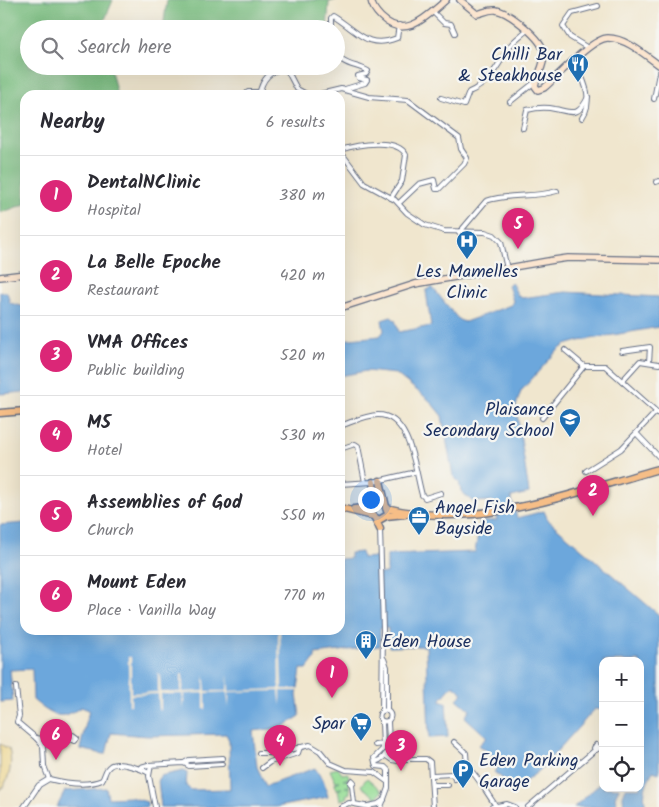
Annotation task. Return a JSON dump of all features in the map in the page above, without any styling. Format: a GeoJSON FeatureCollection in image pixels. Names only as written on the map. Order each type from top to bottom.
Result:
{"type":"FeatureCollection","features":[{"type":"Feature","properties":{"kind":"main road"},"geometry":{"type":"LineString","coordinates":[[371,0],[374,9],[382,18],[399,25],[416,24],[446,0]]}},
{"type":"Feature","properties":{"kind":"main road"},"geometry":{"type":"LineString","coordinates":[[460,0],[477,14],[488,10],[501,12],[527,30],[541,44],[544,52],[543,68],[535,82],[536,89],[542,90],[598,40],[611,38],[626,43],[659,65]]}},
{"type":"Feature","properties":{"kind":"main road"},"geometry":{"type":"LineString","coordinates":[[345,306],[415,284],[568,258],[659,260]]}},
{"type":"Feature","properties":{"kind":"main road"},"geometry":{"type":"LineString","coordinates":[[0,277],[20,275]]}},
{"type":"Feature","properties":{"kind":"main road"},"geometry":{"type":"LineString","coordinates":[[0,413],[20,411]]}},
{"type":"Feature","properties":{"kind":"main road"},"geometry":{"type":"LineString","coordinates":[[350,509],[374,517],[409,514],[460,515],[492,512],[570,495],[659,469]]}},
{"type":"Feature","properties":{"kind":"main road"},"geometry":{"type":"LineString","coordinates":[[377,482],[374,517],[380,529]]}},
{"type":"Feature","properties":{"kind":"main road"},"geometry":{"type":"LineString","coordinates":[[377,482],[385,507],[385,517],[380,529]]}},
{"type":"Feature","properties":{"kind":"main road"},"geometry":{"type":"LineString","coordinates":[[345,508],[375,506],[409,514]]}},
{"type":"Feature","properties":{"kind":"street"},"geometry":{"type":"LineString","coordinates":[[588,48],[570,37],[563,26],[572,13],[598,6]]}},
{"type":"Feature","properties":{"kind":"street"},"geometry":{"type":"LineString","coordinates":[[433,12],[444,23],[451,24],[455,33]]}},
{"type":"Feature","properties":{"kind":"street"},"geometry":{"type":"LineString","coordinates":[[331,20],[334,16],[340,20]]}},
{"type":"Feature","properties":{"kind":"street"},"geometry":{"type":"LineString","coordinates":[[345,23],[360,38],[379,42],[398,38],[399,25]]}},
{"type":"Feature","properties":{"kind":"street"},"geometry":{"type":"LineString","coordinates":[[441,98],[464,106],[470,92],[482,86],[502,62],[510,45],[527,30]]}},
{"type":"Feature","properties":{"kind":"street"},"geometry":{"type":"LineString","coordinates":[[575,61],[588,97],[587,109],[582,118]]}},
{"type":"Feature","properties":{"kind":"street"},"geometry":{"type":"LineString","coordinates":[[340,90],[365,83],[366,80],[358,76],[368,72],[345,63]]}},
{"type":"Feature","properties":{"kind":"street"},"geometry":{"type":"LineString","coordinates":[[654,99],[659,73]]}},
{"type":"Feature","properties":{"kind":"street"},"geometry":{"type":"LineString","coordinates":[[260,90],[261,84],[268,75]]}},
{"type":"Feature","properties":{"kind":"street"},"geometry":{"type":"LineString","coordinates":[[290,75],[299,90]]}},
{"type":"Feature","properties":{"kind":"street"},"geometry":{"type":"LineString","coordinates":[[510,102],[535,82]]}},
{"type":"Feature","properties":{"kind":"street"},"geometry":{"type":"LineString","coordinates":[[345,89],[369,97],[408,100],[459,138],[461,149],[467,158],[464,164],[438,189],[436,189],[434,180],[419,184],[400,203]]}},
{"type":"Feature","properties":{"kind":"street"},"geometry":{"type":"LineString","coordinates":[[523,128],[527,110],[546,108],[574,113],[580,110],[588,97]]}},
{"type":"Feature","properties":{"kind":"street"},"geometry":{"type":"LineString","coordinates":[[345,148],[386,143],[400,147],[406,155],[402,180],[391,198]]}},
{"type":"Feature","properties":{"kind":"street"},"geometry":{"type":"LineString","coordinates":[[345,157],[364,183],[400,203],[407,213],[425,225],[444,231],[459,233],[485,232],[494,235],[501,242],[507,269]]}},
{"type":"Feature","properties":{"kind":"street"},"geometry":{"type":"LineString","coordinates":[[459,233],[486,201],[524,195],[545,195],[557,191]]}},
{"type":"Feature","properties":{"kind":"street"},"geometry":{"type":"LineString","coordinates":[[622,351],[650,347],[649,362]]}},
{"type":"Feature","properties":{"kind":"street"},"geometry":{"type":"LineString","coordinates":[[566,350],[584,366],[605,366],[657,413],[621,449],[586,471]]}},
{"type":"Feature","properties":{"kind":"street"},"geometry":{"type":"LineString","coordinates":[[622,381],[640,361],[659,364]]}},
{"type":"Feature","properties":{"kind":"street"},"geometry":{"type":"LineString","coordinates":[[542,418],[584,366]]}},
{"type":"Feature","properties":{"kind":"street"},"geometry":{"type":"LineString","coordinates":[[345,425],[377,415],[393,420],[403,429],[422,495],[425,498],[441,493]]}},
{"type":"Feature","properties":{"kind":"street"},"geometry":{"type":"LineString","coordinates":[[637,434],[659,457]]}},
{"type":"Feature","properties":{"kind":"street"},"geometry":{"type":"LineString","coordinates":[[345,447],[355,444],[358,446],[365,482]]}},
{"type":"Feature","properties":{"kind":"street"},"geometry":{"type":"LineString","coordinates":[[345,484],[377,482],[416,472]]}},
{"type":"Feature","properties":{"kind":"street"},"geometry":{"type":"LineString","coordinates":[[380,529],[384,657],[387,667],[387,711],[390,716],[388,721],[389,751],[391,757],[396,759],[429,760],[433,786],[433,807]]}},
{"type":"Feature","properties":{"kind":"street"},"geometry":{"type":"LineString","coordinates":[[384,657],[381,667],[382,711],[379,716],[382,721],[385,756],[392,760],[415,759]]}},
{"type":"Feature","properties":{"kind":"street"},"geometry":{"type":"LineString","coordinates":[[16,687],[19,716],[17,722],[43,746],[44,766],[49,779]]}},
{"type":"Feature","properties":{"kind":"street"},"geometry":{"type":"LineString","coordinates":[[382,711],[387,711]]}},
{"type":"Feature","properties":{"kind":"street"},"geometry":{"type":"LineString","coordinates":[[382,721],[388,721]]}},
{"type":"Feature","properties":{"kind":"street"},"geometry":{"type":"LineString","coordinates":[[36,738],[65,742],[71,739]]}},
{"type":"Feature","properties":{"kind":"street"},"geometry":{"type":"LineString","coordinates":[[454,742],[466,753],[467,766],[478,776],[494,806],[507,804],[515,807]]}},
{"type":"Feature","properties":{"kind":"street"},"geometry":{"type":"LineString","coordinates":[[374,760],[383,747],[388,744]]}},
{"type":"Feature","properties":{"kind":"street"},"geometry":{"type":"LineString","coordinates":[[259,753],[276,753],[310,745],[320,751],[330,763],[346,770],[374,772],[388,782]]}},
{"type":"Feature","properties":{"kind":"street"},"geometry":{"type":"LineString","coordinates":[[374,745],[383,747]]}},
{"type":"Feature","properties":{"kind":"street"},"geometry":{"type":"LineString","coordinates":[[262,768],[270,762],[298,753],[300,747]]}},
{"type":"Feature","properties":{"kind":"street"},"geometry":{"type":"LineString","coordinates":[[527,807],[595,750]]}},
{"type":"Feature","properties":{"kind":"street"},"geometry":{"type":"LineString","coordinates":[[374,760],[385,756],[389,751]]}},
{"type":"Feature","properties":{"kind":"street"},"geometry":{"type":"LineString","coordinates":[[141,768],[151,765],[184,763],[189,760],[223,758]]}},
{"type":"Feature","properties":{"kind":"street"},"geometry":{"type":"LineString","coordinates":[[374,760],[377,767],[387,768],[386,799],[381,807]]}},
{"type":"Feature","properties":{"kind":"street"},"geometry":{"type":"LineString","coordinates":[[184,763],[189,766],[222,764]]}},
{"type":"Feature","properties":{"kind":"street"},"geometry":{"type":"LineString","coordinates":[[24,807],[40,785],[49,779],[70,783],[97,782],[102,780],[108,766],[113,764],[141,768],[149,773]]}},
{"type":"Feature","properties":{"kind":"street"},"geometry":{"type":"LineString","coordinates":[[151,765],[149,773],[155,807]]}},
{"type":"Feature","properties":{"kind":"street"},"geometry":{"type":"LineString","coordinates":[[432,775],[452,774],[455,779]]}},
{"type":"Feature","properties":{"kind":"street"},"geometry":{"type":"LineString","coordinates":[[352,785],[354,803]]}},
{"type":"Feature","properties":{"kind":"street"},"geometry":{"type":"LineString","coordinates":[[433,786],[448,785]]}},
{"type":"Feature","properties":{"kind":"street"},"geometry":{"type":"LineString","coordinates":[[340,807],[354,803],[369,806],[378,804],[386,799]]}},
{"type":"Feature","properties":{"kind":"green space"},"geometry":{"type":"Polygon","coordinates":[[[0,0],[113,0],[105,20],[20,20],[20,75],[112,75],[116,90],[20,90],[20,206],[0,213],[0,0]]]}},
{"type":"Feature","properties":{"kind":"green space"},"geometry":{"type":"Polygon","coordinates":[[[167,0],[336,0],[329,2],[328,20],[164,20],[167,0]]]}},
{"type":"Feature","properties":{"kind":"green space"},"geometry":{"type":"Polygon","coordinates":[[[338,768],[342,774],[348,773],[349,778],[343,780],[348,780],[350,786],[345,787],[349,787],[350,793],[346,795],[347,798],[340,800],[338,790],[342,788],[336,789],[335,783],[340,781],[335,781],[330,770],[338,768]]]}},
{"type":"Feature","properties":{"kind":"green space"},"geometry":{"type":"Polygon","coordinates":[[[367,778],[382,791],[376,798],[361,786],[367,778]]]}},
{"type":"Feature","properties":{"kind":"sand"},"geometry":{"type":"Polygon","coordinates":[[[0,744],[9,749],[11,760],[10,771],[0,791],[0,744]]]}},
{"type":"Feature","properties":{"kind":"water"},"geometry":{"type":"Polygon","coordinates":[[[511,282],[518,296],[522,298],[565,292],[659,297],[659,327],[565,345],[556,352],[521,391],[516,406],[529,493],[511,497],[517,518],[544,511],[548,520],[659,615],[659,773],[653,771],[647,784],[644,798],[646,807],[624,807],[623,796],[624,792],[644,792],[644,657],[599,657],[599,710],[595,709],[540,770],[523,783],[510,784],[494,772],[501,763],[479,745],[487,737],[465,717],[470,710],[457,699],[463,693],[453,685],[441,699],[441,702],[446,702],[448,737],[429,738],[426,646],[389,647],[388,628],[380,628],[380,646],[315,654],[315,658],[307,669],[301,669],[297,695],[300,716],[281,728],[253,731],[257,767],[266,786],[315,768],[324,782],[328,797],[276,807],[161,807],[158,780],[160,776],[183,771],[187,773],[186,786],[191,790],[230,789],[229,740],[226,734],[148,736],[111,733],[106,754],[80,749],[89,710],[81,707],[74,712],[56,715],[45,710],[33,700],[32,669],[10,670],[13,701],[0,702],[0,525],[20,523],[20,635],[345,635],[345,558],[350,558],[350,553],[361,552],[362,558],[376,557],[377,574],[387,573],[387,555],[475,552],[480,522],[497,520],[492,501],[473,502],[461,491],[459,482],[453,476],[442,416],[429,400],[396,374],[366,371],[345,375],[345,340],[380,336],[384,331],[382,320],[391,317],[395,320],[399,332],[431,326],[426,291],[432,287],[459,320],[465,322],[511,305],[513,301],[508,285],[511,282]]]}},
{"type":"Feature","properties":{"kind":"water"},"geometry":{"type":"Polygon","coordinates":[[[0,292],[7,292],[10,303],[20,306],[20,392],[0,394],[0,292]]]}},
{"type":"Feature","properties":{"kind":"water"},"geometry":{"type":"Polygon","coordinates":[[[599,785],[599,792],[617,792],[615,797],[617,807],[574,807],[599,785]]]}},
{"type":"Feature","properties":{"kind":"water"},"geometry":{"type":"Polygon","coordinates":[[[106,788],[108,798],[130,797],[147,802],[147,807],[57,807],[65,791],[106,788]]]}},
{"type":"Feature","properties":{"kind":"pier"},"geometry":{"type":"Polygon","coordinates":[[[278,635],[280,635],[282,689],[298,689],[298,691],[281,691],[281,706],[279,691],[229,692],[229,708],[227,692],[206,693],[206,709],[204,709],[204,693],[184,694],[184,710],[182,694],[161,694],[161,710],[159,710],[158,694],[131,695],[131,705],[129,705],[128,657],[131,657],[131,693],[158,692],[158,674],[160,674],[161,692],[181,692],[181,675],[183,674],[183,692],[204,691],[204,674],[206,691],[227,691],[228,674],[229,691],[279,689],[278,635]]]}},
{"type":"Feature","properties":{"kind":"place","name":"Chilli Bar & Steakhouse"},"geometry":{"type":"Point","coordinates":[578,83]}},
{"type":"Feature","properties":{"kind":"place","name":"Assemblies of God"},"geometry":{"type":"Point","coordinates":[518,249]}},
{"type":"Feature","properties":{"kind":"place","name":"Les Mamelles Clinic"},"geometry":{"type":"Point","coordinates":[467,260]}},
{"type":"Feature","properties":{"kind":"place","name":"Plaisance Secondary School"},"geometry":{"type":"Point","coordinates":[570,438]}},
{"type":"Feature","properties":{"kind":"place","name":"La Belle Epoche"},"geometry":{"type":"Point","coordinates":[593,516]}},
{"type":"Feature","properties":{"kind":"place","name":"Angel Fish Bayside"},"geometry":{"type":"Point","coordinates":[419,536]}},
{"type":"Feature","properties":{"kind":"place","name":"Eden House"},"geometry":{"type":"Point","coordinates":[366,660]}},
{"type":"Feature","properties":{"kind":"place","name":"DentalNClinic"},"geometry":{"type":"Point","coordinates":[332,698]}},
{"type":"Feature","properties":{"kind":"place","name":"Spar"},"geometry":{"type":"Point","coordinates":[361,742]}},
{"type":"Feature","properties":{"kind":"place","name":"Mount Eden"},"geometry":{"type":"Point","coordinates":[56,760]}},
{"type":"Feature","properties":{"kind":"place","name":"M5"},"geometry":{"type":"Point","coordinates":[280,766]}},
{"type":"Feature","properties":{"kind":"place","name":"VMA Offices"},"geometry":{"type":"Point","coordinates":[401,771]}},
{"type":"Feature","properties":{"kind":"place","name":"Eden Parking Garage"},"geometry":{"type":"Point","coordinates":[463,789]}}]}
